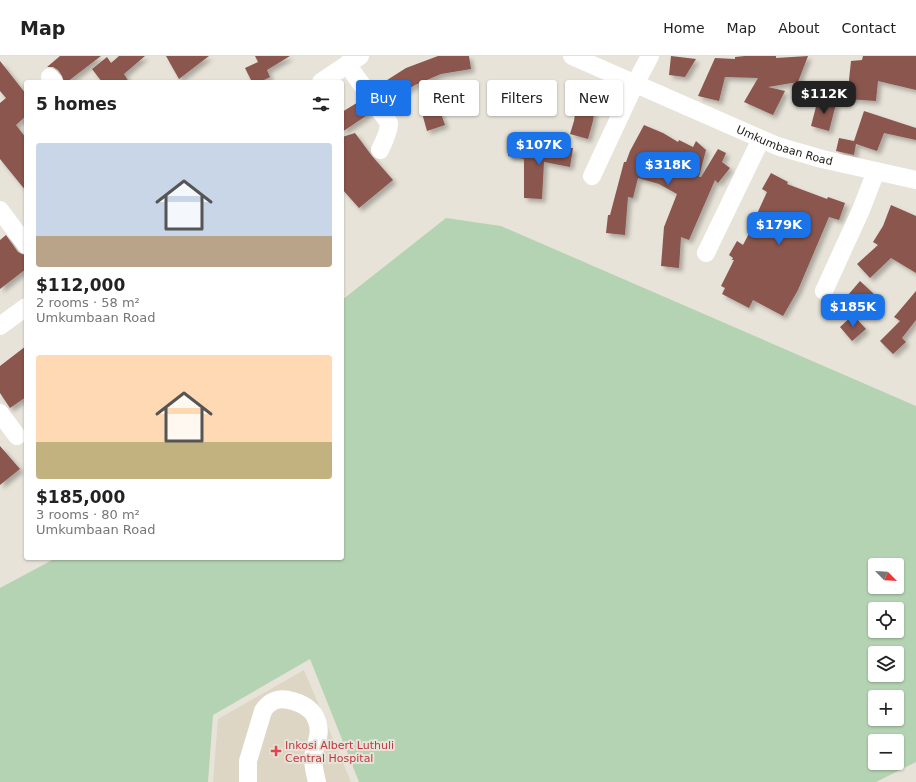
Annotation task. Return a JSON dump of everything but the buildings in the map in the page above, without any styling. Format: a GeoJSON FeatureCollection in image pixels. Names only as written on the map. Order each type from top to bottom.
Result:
{"type":"FeatureCollection","features":[{"type":"Feature","properties":{"kind":"street","name":"Umkumbaan Road"},"geometry":{"type":"LineString","coordinates":[[572,56],[777,146],[822,159],[916,180]]}},
{"type":"Feature","properties":{"kind":"street"},"geometry":{"type":"LineString","coordinates":[[592,176],[635,84],[650,56]]}},
{"type":"Feature","properties":{"kind":"street"},"geometry":{"type":"LineString","coordinates":[[324,80],[353,60],[389,123],[389,128],[380,150]]}},
{"type":"Feature","properties":{"kind":"street"},"geometry":{"type":"LineString","coordinates":[[706,252],[761,139]]}},
{"type":"Feature","properties":{"kind":"street"},"geometry":{"type":"LineString","coordinates":[[824,291],[861,210],[876,171]]}},
{"type":"Feature","properties":{"kind":"street"},"geometry":{"type":"LineString","coordinates":[[0,210],[24,242]]}},
{"type":"Feature","properties":{"kind":"street"},"geometry":{"type":"LineString","coordinates":[[0,326],[24,308]]}},
{"type":"Feature","properties":{"kind":"street"},"geometry":{"type":"LineString","coordinates":[[0,413],[17,436]]}},
{"type":"Feature","properties":{"kind":"street"},"geometry":{"type":"LineString","coordinates":[[248,782],[248,761],[263,711],[268,704],[274,700],[282,699],[304,706],[311,711],[315,717],[319,733],[313,758],[317,782]]}},
{"type":"Feature","properties":{"kind":"shaded area","name":"Inkosi Albert Luthuli Central Hospital"},"geometry":{"type":"Polygon","coordinates":[[[304,670],[351,782],[213,782],[218,719],[304,670]]]}},
{"type":"Feature","properties":{"kind":"green space"},"geometry":{"type":"Polygon","coordinates":[[[446,218],[501,226],[916,406],[916,762],[904,768],[904,734],[868,734],[868,770],[900,770],[876,782],[359,782],[310,659],[213,715],[208,782],[0,782],[0,588],[52,560],[344,560],[344,298],[446,218]]]}},
{"type":"Feature","properties":{"kind":"place","name":"Inkosi Albert Luthuli Central Hospital"},"geometry":{"type":"Point","coordinates":[276,751]}}]}
